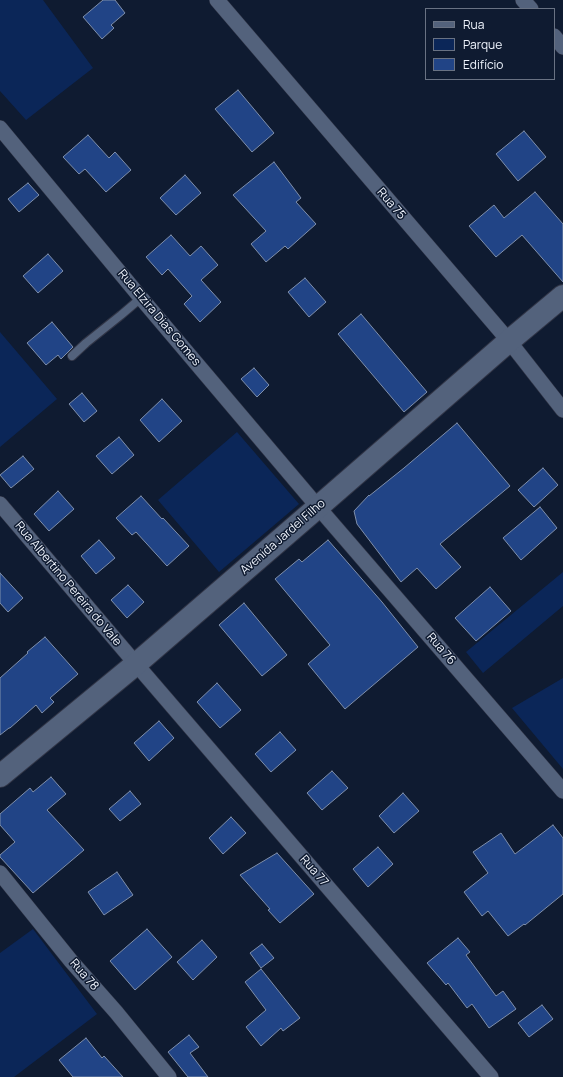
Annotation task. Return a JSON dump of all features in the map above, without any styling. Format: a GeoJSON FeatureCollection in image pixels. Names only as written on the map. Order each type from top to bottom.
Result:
{"type":"FeatureCollection","features":[{"type":"Feature","properties":{"kind":"main road","name":"Avenida Jardel Filho"},"geometry":{"type":"LineString","coordinates":[[0,776],[136,664],[563,296]]}},
{"type":"Feature","properties":{"kind":"street","name":"Rua 75"},"geometry":{"type":"LineString","coordinates":[[217,0],[509,341],[563,410]]}},
{"type":"Feature","properties":{"kind":"street"},"geometry":{"type":"LineString","coordinates":[[523,0],[530,8]]}},
{"type":"Feature","properties":{"kind":"street"},"geometry":{"type":"LineString","coordinates":[[555,37],[563,47]]}},
{"type":"Feature","properties":{"kind":"street","name":"Rua Elzira Dias Gomes"},"geometry":{"type":"LineString","coordinates":[[0,128],[141,298],[318,507]]}},
{"type":"Feature","properties":{"kind":"street","name":"Rua Albertino Pereira do Vale"},"geometry":{"type":"LineString","coordinates":[[0,504],[136,664]]}},
{"type":"Feature","properties":{"kind":"street","name":"Rua 76"},"geometry":{"type":"LineString","coordinates":[[318,507],[563,791]]}},
{"type":"Feature","properties":{"kind":"street","name":"Rua 77"},"geometry":{"type":"LineString","coordinates":[[136,664],[491,1077]]}},
{"type":"Feature","properties":{"kind":"street","name":"Rua 78"},"geometry":{"type":"LineString","coordinates":[[0,873],[71,961],[116,1012],[169,1077]]}},
{"type":"Feature","properties":{"kind":"lane"},"geometry":{"type":"LineString","coordinates":[[72,356],[141,298]]}},
{"type":"Feature","properties":{"kind":"green space"},"geometry":{"type":"Polygon","coordinates":[[[0,0],[43,0],[93,68],[26,120],[0,91],[0,0]]]}},
{"type":"Feature","properties":{"kind":"green space"},"geometry":{"type":"Polygon","coordinates":[[[0,332],[57,399],[0,447],[0,332]]]}},
{"type":"Feature","properties":{"kind":"green space"},"geometry":{"type":"Polygon","coordinates":[[[237,432],[299,504],[219,572],[158,500],[237,432]]]}},
{"type":"Feature","properties":{"kind":"green space"},"geometry":{"type":"Polygon","coordinates":[[[563,572],[563,606],[483,673],[466,652],[563,572]]]}},
{"type":"Feature","properties":{"kind":"green space"},"geometry":{"type":"Polygon","coordinates":[[[563,678],[563,769],[512,708],[563,678]]]}},
{"type":"Feature","properties":{"kind":"green space"},"geometry":{"type":"Polygon","coordinates":[[[33,929],[97,1014],[14,1077],[0,1077],[0,953],[33,929]]]}},
{"type":"Feature","properties":{"kind":"building"},"geometry":{"type":"Polygon","coordinates":[[[103,0],[115,0],[125,13],[111,25],[114,28],[102,39],[83,17],[103,0]]]}},
{"type":"Feature","properties":{"kind":"building"},"geometry":{"type":"Polygon","coordinates":[[[238,90],[274,133],[252,152],[215,109],[238,90]]]}},
{"type":"Feature","properties":{"kind":"building"},"geometry":{"type":"Polygon","coordinates":[[[524,131],[546,157],[518,181],[496,154],[524,131]]]}},
{"type":"Feature","properties":{"kind":"building"},"geometry":{"type":"Polygon","coordinates":[[[88,135],[109,158],[115,152],[131,170],[106,192],[85,169],[79,174],[63,157],[88,135]]]}},
{"type":"Feature","properties":{"kind":"building"},"geometry":{"type":"Polygon","coordinates":[[[274,162],[301,198],[296,202],[316,224],[288,249],[285,246],[266,262],[251,244],[266,231],[233,195],[274,162]]]}},
{"type":"Feature","properties":{"kind":"building"},"geometry":{"type":"Polygon","coordinates":[[[185,175],[201,193],[176,215],[160,198],[185,175]]]}},
{"type":"Feature","properties":{"kind":"building"},"geometry":{"type":"Polygon","coordinates":[[[28,183],[39,195],[19,212],[8,199],[28,183]]]}},
{"type":"Feature","properties":{"kind":"building"},"geometry":{"type":"Polygon","coordinates":[[[535,192],[563,224],[563,282],[522,235],[496,257],[469,226],[494,205],[504,218],[535,192]]]}},
{"type":"Feature","properties":{"kind":"building"},"geometry":{"type":"Polygon","coordinates":[[[171,235],[190,256],[201,246],[218,265],[201,280],[221,302],[200,322],[184,304],[192,296],[168,269],[162,275],[146,257],[171,235]]]}},
{"type":"Feature","properties":{"kind":"building"},"geometry":{"type":"Polygon","coordinates":[[[48,254],[63,271],[38,293],[23,276],[48,254]]]}},
{"type":"Feature","properties":{"kind":"building"},"geometry":{"type":"Polygon","coordinates":[[[305,278],[326,302],[309,317],[288,292],[305,278]]]}},
{"type":"Feature","properties":{"kind":"building"},"geometry":{"type":"Polygon","coordinates":[[[361,314],[427,392],[404,412],[338,334],[361,314]]]}},
{"type":"Feature","properties":{"kind":"building"},"geometry":{"type":"Polygon","coordinates":[[[52,322],[73,347],[61,359],[58,355],[46,365],[27,343],[52,322]]]}},
{"type":"Feature","properties":{"kind":"building"},"geometry":{"type":"Polygon","coordinates":[[[254,368],[269,385],[257,397],[241,379],[254,368]]]}},
{"type":"Feature","properties":{"kind":"building"},"geometry":{"type":"Polygon","coordinates":[[[82,393],[97,411],[84,422],[69,404],[82,393]]]}},
{"type":"Feature","properties":{"kind":"building"},"geometry":{"type":"Polygon","coordinates":[[[162,399],[182,421],[159,442],[140,420],[162,399]]]}},
{"type":"Feature","properties":{"kind":"building"},"geometry":{"type":"Polygon","coordinates":[[[457,423],[510,486],[440,544],[461,567],[436,589],[417,568],[401,582],[357,524],[354,511],[369,495],[404,468],[457,423]]]}},
{"type":"Feature","properties":{"kind":"building"},"geometry":{"type":"Polygon","coordinates":[[[119,437],[134,455],[112,474],[96,456],[119,437]]]}},
{"type":"Feature","properties":{"kind":"building"},"geometry":{"type":"Polygon","coordinates":[[[23,456],[34,469],[11,488],[0,475],[23,456]]]}},
{"type":"Feature","properties":{"kind":"building"},"geometry":{"type":"Polygon","coordinates":[[[543,468],[558,485],[534,507],[518,490],[543,468]]]}},
{"type":"Feature","properties":{"kind":"building"},"geometry":{"type":"Polygon","coordinates":[[[58,491],[74,509],[49,531],[34,514],[58,491]]]}},
{"type":"Feature","properties":{"kind":"building"},"geometry":{"type":"Polygon","coordinates":[[[141,496],[189,546],[167,566],[136,532],[132,535],[116,518],[141,496]]]}},
{"type":"Feature","properties":{"kind":"building"},"geometry":{"type":"Polygon","coordinates":[[[540,507],[557,528],[521,560],[503,538],[540,507]]]}},
{"type":"Feature","properties":{"kind":"building"},"geometry":{"type":"Polygon","coordinates":[[[99,540],[115,558],[96,574],[81,556],[99,540]]]}},
{"type":"Feature","properties":{"kind":"building"},"geometry":{"type":"Polygon","coordinates":[[[328,540],[382,602],[418,647],[345,709],[308,664],[330,645],[275,579],[299,559],[302,562],[328,540]]]}},
{"type":"Feature","properties":{"kind":"building"},"geometry":{"type":"Polygon","coordinates":[[[0,573],[23,598],[8,612],[0,603],[0,573]]]}},
{"type":"Feature","properties":{"kind":"building"},"geometry":{"type":"Polygon","coordinates":[[[128,585],[144,602],[127,618],[111,600],[128,585]]]}},
{"type":"Feature","properties":{"kind":"building"},"geometry":{"type":"Polygon","coordinates":[[[490,587],[511,611],[476,641],[455,618],[490,587]]]}},
{"type":"Feature","properties":{"kind":"building"},"geometry":{"type":"Polygon","coordinates":[[[244,603],[287,655],[262,676],[219,625],[244,603]]]}},
{"type":"Feature","properties":{"kind":"building"},"geometry":{"type":"Polygon","coordinates":[[[45,637],[78,674],[50,698],[54,702],[42,713],[36,705],[0,735],[0,678],[45,637]]]}},
{"type":"Feature","properties":{"kind":"building"},"geometry":{"type":"Polygon","coordinates":[[[217,683],[241,710],[220,728],[197,702],[217,683]]]}},
{"type":"Feature","properties":{"kind":"building"},"geometry":{"type":"Polygon","coordinates":[[[159,721],[174,738],[149,761],[134,743],[159,721]]]}},
{"type":"Feature","properties":{"kind":"building"},"geometry":{"type":"Polygon","coordinates":[[[280,732],[296,750],[271,772],[255,754],[280,732]]]}},
{"type":"Feature","properties":{"kind":"building"},"geometry":{"type":"Polygon","coordinates":[[[332,771],[348,788],[322,810],[307,793],[332,771]]]}},
{"type":"Feature","properties":{"kind":"building"},"geometry":{"type":"Polygon","coordinates":[[[51,777],[66,794],[47,810],[84,850],[33,893],[0,857],[0,855],[15,842],[0,825],[0,814],[30,788],[33,792],[51,777]]]}},
{"type":"Feature","properties":{"kind":"building"},"geometry":{"type":"Polygon","coordinates":[[[130,791],[141,804],[120,821],[109,809],[130,791]]]}},
{"type":"Feature","properties":{"kind":"building"},"geometry":{"type":"Polygon","coordinates":[[[403,793],[419,811],[394,833],[379,816],[403,793]]]}},
{"type":"Feature","properties":{"kind":"building"},"geometry":{"type":"Polygon","coordinates":[[[231,817],[246,833],[223,854],[209,838],[231,817]]]}},
{"type":"Feature","properties":{"kind":"building"},"geometry":{"type":"Polygon","coordinates":[[[553,825],[563,838],[563,894],[525,925],[524,924],[508,936],[488,911],[482,916],[464,892],[488,873],[473,852],[501,833],[515,854],[553,825]]]}},
{"type":"Feature","properties":{"kind":"building"},"geometry":{"type":"Polygon","coordinates":[[[378,847],[393,864],[368,887],[353,869],[378,847]]]}},
{"type":"Feature","properties":{"kind":"building"},"geometry":{"type":"Polygon","coordinates":[[[277,853],[314,894],[280,923],[268,910],[270,909],[240,875],[277,853]]]}},
{"type":"Feature","properties":{"kind":"building"},"geometry":{"type":"Polygon","coordinates":[[[117,872],[133,895],[104,915],[88,892],[117,872]]]}},
{"type":"Feature","properties":{"kind":"building"},"geometry":{"type":"Polygon","coordinates":[[[147,929],[172,957],[135,990],[110,961],[147,929]]]}},
{"type":"Feature","properties":{"kind":"building"},"geometry":{"type":"Polygon","coordinates":[[[458,938],[470,952],[466,955],[496,996],[503,991],[516,1009],[489,1028],[472,1004],[467,1008],[448,983],[446,985],[427,963],[458,938]]]}},
{"type":"Feature","properties":{"kind":"building"},"geometry":{"type":"Polygon","coordinates":[[[202,940],[217,957],[193,980],[177,962],[202,940]]]}},
{"type":"Feature","properties":{"kind":"building"},"geometry":{"type":"Polygon","coordinates":[[[262,944],[274,958],[261,968],[250,953],[262,944]]]}},
{"type":"Feature","properties":{"kind":"building"},"geometry":{"type":"Polygon","coordinates":[[[261,969],[300,1018],[283,1031],[281,1028],[261,1046],[246,1027],[266,1010],[245,982],[261,969]]]}},
{"type":"Feature","properties":{"kind":"building"},"geometry":{"type":"Polygon","coordinates":[[[542,1005],[553,1019],[529,1037],[518,1023],[542,1005]]]}},
{"type":"Feature","properties":{"kind":"building"},"geometry":{"type":"Polygon","coordinates":[[[189,1035],[199,1047],[190,1053],[208,1077],[188,1077],[168,1052],[189,1035]]]}},
{"type":"Feature","properties":{"kind":"building"},"geometry":{"type":"Polygon","coordinates":[[[86,1038],[102,1058],[104,1056],[123,1077],[73,1077],[59,1060],[86,1038]]]}}]}
